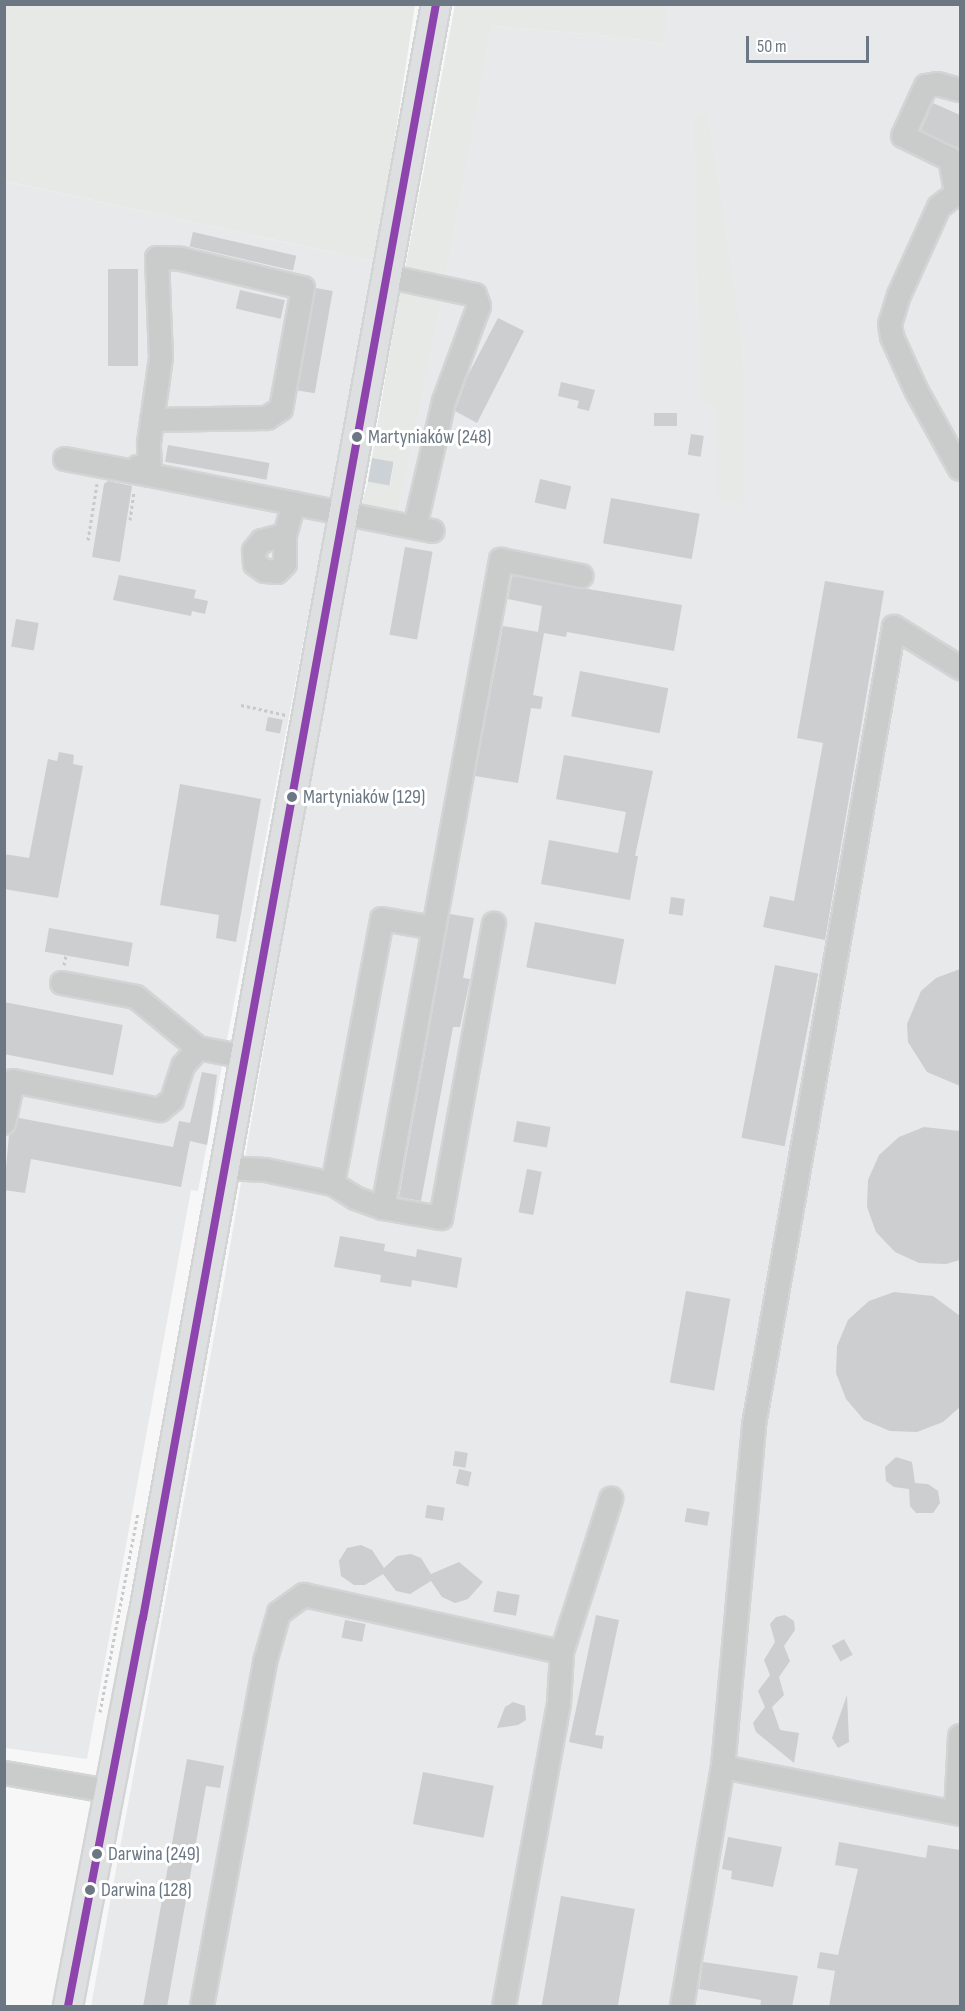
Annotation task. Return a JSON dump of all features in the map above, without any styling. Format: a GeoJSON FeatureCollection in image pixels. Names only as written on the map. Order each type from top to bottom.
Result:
{"type":"FeatureCollection","features":[{"type":"Feature","properties":{"kind":"main road"},"geometry":{"type":"LineString","coordinates":[[68,2007],[107,1791],[143,1618],[436,4]]}},
{"type":"Feature","properties":{"kind":"street"},"geometry":{"type":"LineString","coordinates":[[960,90],[937,84],[926,86],[903,136],[950,159],[958,192],[939,207],[899,295],[890,324],[892,338],[916,390],[960,469]]}},
{"type":"Feature","properties":{"kind":"street"},"geometry":{"type":"LineString","coordinates":[[150,475],[152,420],[161,358],[157,258],[181,259],[303,288],[281,409],[267,418],[152,420]]}},
{"type":"Feature","properties":{"kind":"street"},"geometry":{"type":"LineString","coordinates":[[69,453],[150,475],[424,529],[444,401],[479,306],[475,295],[386,276]]}},
{"type":"Feature","properties":{"kind":"street"},"geometry":{"type":"LineString","coordinates":[[285,535],[294,503]]}},
{"type":"Feature","properties":{"kind":"street"},"geometry":{"type":"LineString","coordinates":[[383,1208],[501,560],[581,576]]}},
{"type":"Feature","properties":{"kind":"street"},"geometry":{"type":"LineString","coordinates":[[682,2007],[723,1767],[753,1425],[894,627],[960,668]]}},
{"type":"Feature","properties":{"kind":"street"},"geometry":{"type":"LineString","coordinates":[[333,1184],[382,919],[434,928]]}},
{"type":"Feature","properties":{"kind":"street"},"geometry":{"type":"LineString","coordinates":[[225,1168],[265,1170],[333,1184],[354,1198],[383,1208],[441,1218],[494,924]]}},
{"type":"Feature","properties":{"kind":"street"},"geometry":{"type":"LineString","coordinates":[[62,983],[136,997],[198,1048],[245,1057]]}},
{"type":"Feature","properties":{"kind":"street"},"geometry":{"type":"LineString","coordinates":[[4,1123],[13,1081],[160,1110],[172,1100],[183,1066],[198,1048]]}},
{"type":"Feature","properties":{"kind":"street"},"geometry":{"type":"LineString","coordinates":[[504,2007],[559,1703],[562,1652],[611,1499]]}},
{"type":"Feature","properties":{"kind":"street"},"geometry":{"type":"LineString","coordinates":[[202,2007],[265,1662],[279,1613],[304,1595],[562,1652]]}},
{"type":"Feature","properties":{"kind":"street"},"geometry":{"type":"LineString","coordinates":[[723,1767],[958,1813],[960,1736]]}},
{"type":"Feature","properties":{"kind":"street"},"geometry":{"type":"LineString","coordinates":[[4,1773],[107,1791]]}},
{"type":"Feature","properties":{"kind":"path"},"geometry":{"type":"LineString","coordinates":[[88,540],[101,478]]}},
{"type":"Feature","properties":{"kind":"shaded area"},"geometry":{"type":"Polygon","coordinates":[[[4,5],[415,5],[376,262],[5,181],[4,5]]]}},
{"type":"Feature","properties":{"kind":"shaded area"},"geometry":{"type":"Polygon","coordinates":[[[455,5],[668,5],[664,45],[622,37],[492,26],[444,280],[405,269],[455,5]]]}},
{"type":"Feature","properties":{"kind":"shaded area"},"geometry":{"type":"Polygon","coordinates":[[[668,5],[960,5],[960,2006],[91,2006],[224,1282],[336,625],[361,506],[398,512],[492,26],[622,37],[663,45],[668,5]]]}},
{"type":"Feature","properties":{"kind":"shaded area"},"geometry":{"type":"Polygon","coordinates":[[[707,113],[739,322],[744,390],[742,503],[718,500],[716,404],[701,402],[694,115],[707,113]]]}},
{"type":"Feature","properties":{"kind":"shaded area"},"geometry":{"type":"Polygon","coordinates":[[[4,181],[376,262],[198,1191],[191,1190],[87,1759],[5,1748],[4,181]]]}},
{"type":"Feature","properties":{"kind":"shaded area"},"geometry":{"type":"Polygon","coordinates":[[[401,284],[441,298],[398,512],[361,506],[368,482],[390,485],[394,462],[372,458],[401,284]]]}},
{"type":"Feature","properties":{"kind":"shaded area"},"geometry":{"type":"Polygon","coordinates":[[[372,458],[394,462],[389,485],[368,482],[372,458]]]}},
{"type":"Feature","properties":{"kind":"building"},"geometry":{"type":"Polygon","coordinates":[[[933,103],[960,115],[960,151],[921,130],[933,103]]]}},
{"type":"Feature","properties":{"kind":"building"},"geometry":{"type":"Polygon","coordinates":[[[193,232],[296,256],[293,270],[190,247],[193,232]]]}},
{"type":"Feature","properties":{"kind":"building"},"geometry":{"type":"Polygon","coordinates":[[[108,269],[138,269],[138,366],[108,366],[108,269]]]}},
{"type":"Feature","properties":{"kind":"building"},"geometry":{"type":"Polygon","coordinates":[[[316,288],[333,291],[315,393],[298,390],[316,288]]]}},
{"type":"Feature","properties":{"kind":"building"},"geometry":{"type":"Polygon","coordinates":[[[240,290],[285,300],[281,319],[236,309],[240,290]]]}},
{"type":"Feature","properties":{"kind":"building"},"geometry":{"type":"Polygon","coordinates":[[[498,318],[524,331],[477,423],[455,411],[468,375],[498,318]]]}},
{"type":"Feature","properties":{"kind":"building"},"geometry":{"type":"Polygon","coordinates":[[[561,382],[595,390],[589,411],[577,408],[579,401],[558,396],[561,382]]]}},
{"type":"Feature","properties":{"kind":"building"},"geometry":{"type":"Polygon","coordinates":[[[654,413],[677,413],[677,426],[654,426],[654,413]]]}},
{"type":"Feature","properties":{"kind":"building"},"geometry":{"type":"Polygon","coordinates":[[[691,434],[704,436],[701,457],[688,455],[691,434]]]}},
{"type":"Feature","properties":{"kind":"building"},"geometry":{"type":"Polygon","coordinates":[[[168,445],[269,463],[266,480],[165,462],[168,445]]]}},
{"type":"Feature","properties":{"kind":"building"},"geometry":{"type":"Polygon","coordinates":[[[540,479],[571,486],[566,510],[535,502],[540,479]]]}},
{"type":"Feature","properties":{"kind":"building"},"geometry":{"type":"Polygon","coordinates":[[[108,481],[132,486],[120,562],[92,557],[104,484],[108,481]]]}},
{"type":"Feature","properties":{"kind":"building"},"geometry":{"type":"Polygon","coordinates":[[[611,498],[700,514],[692,559],[603,543],[611,498]]]}},
{"type":"Feature","properties":{"kind":"building"},"geometry":{"type":"Polygon","coordinates":[[[405,547],[433,552],[417,640],[390,635],[405,547]]]}},
{"type":"Feature","properties":{"kind":"building"},"geometry":{"type":"Polygon","coordinates":[[[119,575],[196,590],[194,598],[208,601],[205,614],[192,611],[191,616],[113,600],[119,575]]]}},
{"type":"Feature","properties":{"kind":"building"},"geometry":{"type":"Polygon","coordinates":[[[512,576],[682,605],[674,651],[567,632],[566,637],[538,632],[542,606],[508,599],[512,576]]]}},
{"type":"Feature","properties":{"kind":"building"},"geometry":{"type":"Polygon","coordinates":[[[825,581],[884,591],[825,940],[763,927],[770,896],[794,901],[823,743],[797,738],[825,581]]]}},
{"type":"Feature","properties":{"kind":"building"},"geometry":{"type":"Polygon","coordinates":[[[16,619],[39,623],[34,651],[11,647],[16,619]]]}},
{"type":"Feature","properties":{"kind":"building"},"geometry":{"type":"Polygon","coordinates":[[[503,626],[544,633],[533,695],[543,697],[541,709],[531,708],[518,783],[475,776],[503,626]]]}},
{"type":"Feature","properties":{"kind":"building"},"geometry":{"type":"Polygon","coordinates":[[[580,671],[668,688],[660,733],[571,716],[580,671]]]}},
{"type":"Feature","properties":{"kind":"building"},"geometry":{"type":"Polygon","coordinates":[[[268,717],[283,720],[280,734],[265,731],[268,717]]]}},
{"type":"Feature","properties":{"kind":"building"},"geometry":{"type":"Polygon","coordinates":[[[59,752],[74,755],[73,764],[83,766],[58,898],[4,889],[4,854],[29,858],[48,759],[57,761],[59,752]]]}},
{"type":"Feature","properties":{"kind":"building"},"geometry":{"type":"Polygon","coordinates":[[[564,755],[653,771],[635,856],[638,856],[630,900],[541,884],[549,840],[618,853],[626,812],[556,799],[564,755]]]}},
{"type":"Feature","properties":{"kind":"building"},"geometry":{"type":"Polygon","coordinates":[[[180,784],[261,799],[236,942],[216,938],[219,915],[160,905],[180,784]]]}},
{"type":"Feature","properties":{"kind":"building"},"geometry":{"type":"Polygon","coordinates":[[[671,897],[685,899],[682,916],[669,914],[671,897]]]}},
{"type":"Feature","properties":{"kind":"building"},"geometry":{"type":"Polygon","coordinates":[[[450,914],[474,918],[463,978],[470,979],[460,1027],[453,1027],[421,1201],[399,1197],[450,914]]]}},
{"type":"Feature","properties":{"kind":"building"},"geometry":{"type":"Polygon","coordinates":[[[535,922],[624,939],[616,985],[526,967],[535,922]]]}},
{"type":"Feature","properties":{"kind":"building"},"geometry":{"type":"Polygon","coordinates":[[[49,928],[133,943],[129,966],[45,952],[49,928]]]}},
{"type":"Feature","properties":{"kind":"building"},"geometry":{"type":"Polygon","coordinates":[[[775,965],[818,973],[785,1146],[741,1138],[775,965]]]}},
{"type":"Feature","properties":{"kind":"building"},"geometry":{"type":"Polygon","coordinates":[[[960,969],[960,1086],[927,1072],[908,1042],[907,1024],[921,991],[936,978],[960,969]]]}},
{"type":"Feature","properties":{"kind":"building"},"geometry":{"type":"Polygon","coordinates":[[[4,1002],[123,1025],[113,1075],[4,1054],[4,1002]]]}},
{"type":"Feature","properties":{"kind":"building"},"geometry":{"type":"Polygon","coordinates":[[[202,1072],[217,1075],[207,1145],[190,1141],[181,1187],[31,1159],[25,1193],[4,1190],[9,1135],[19,1118],[173,1147],[179,1121],[190,1123],[202,1072]]]}},
{"type":"Feature","properties":{"kind":"building"},"geometry":{"type":"Polygon","coordinates":[[[517,1121],[550,1127],[547,1148],[513,1142],[517,1121]]]}},
{"type":"Feature","properties":{"kind":"building"},"geometry":{"type":"Polygon","coordinates":[[[924,1127],[960,1131],[960,1260],[946,1264],[919,1263],[895,1252],[876,1232],[867,1207],[868,1180],[879,1155],[899,1137],[924,1127]]]}},
{"type":"Feature","properties":{"kind":"building"},"geometry":{"type":"Polygon","coordinates":[[[527,1169],[542,1172],[533,1215],[519,1212],[527,1169]]]}},
{"type":"Feature","properties":{"kind":"building"},"geometry":{"type":"Polygon","coordinates":[[[340,1236],[385,1244],[384,1251],[416,1257],[417,1249],[462,1258],[457,1288],[412,1280],[411,1287],[380,1282],[381,1275],[334,1267],[340,1236]]]}},
{"type":"Feature","properties":{"kind":"building"},"geometry":{"type":"Polygon","coordinates":[[[686,1291],[730,1299],[714,1390],[670,1383],[686,1291]]]}},
{"type":"Feature","properties":{"kind":"building"},"geometry":{"type":"Polygon","coordinates":[[[894,1292],[933,1296],[960,1316],[960,1407],[943,1422],[917,1432],[890,1431],[864,1420],[846,1399],[836,1373],[837,1346],[848,1320],[869,1301],[894,1292]]]}},
{"type":"Feature","properties":{"kind":"building"},"geometry":{"type":"Polygon","coordinates":[[[455,1451],[468,1453],[465,1468],[453,1466],[455,1451]]]}},
{"type":"Feature","properties":{"kind":"building"},"geometry":{"type":"Polygon","coordinates":[[[896,1457],[912,1462],[915,1483],[928,1484],[938,1491],[940,1503],[933,1513],[916,1513],[910,1506],[909,1489],[894,1487],[886,1481],[885,1467],[896,1457]]]}},
{"type":"Feature","properties":{"kind":"building"},"geometry":{"type":"Polygon","coordinates":[[[459,1469],[472,1472],[468,1487],[456,1484],[459,1469]]]}},
{"type":"Feature","properties":{"kind":"building"},"geometry":{"type":"Polygon","coordinates":[[[427,1505],[445,1508],[443,1521],[425,1518],[427,1505]]]}},
{"type":"Feature","properties":{"kind":"building"},"geometry":{"type":"Polygon","coordinates":[[[687,1508],[710,1512],[707,1526],[685,1522],[687,1508]]]}},
{"type":"Feature","properties":{"kind":"building"},"geometry":{"type":"Polygon","coordinates":[[[361,1545],[372,1550],[384,1568],[397,1556],[411,1554],[421,1558],[431,1574],[459,1562],[483,1582],[468,1599],[455,1603],[442,1597],[431,1581],[410,1594],[396,1591],[383,1574],[365,1585],[354,1585],[341,1576],[339,1561],[347,1548],[361,1545]]]}},
{"type":"Feature","properties":{"kind":"building"},"geometry":{"type":"Polygon","coordinates":[[[497,1591],[520,1595],[516,1616],[493,1612],[497,1591]]]}},
{"type":"Feature","properties":{"kind":"building"},"geometry":{"type":"Polygon","coordinates":[[[596,1615],[619,1620],[595,1735],[604,1736],[602,1749],[569,1742],[596,1615]]]}},
{"type":"Feature","properties":{"kind":"building"},"geometry":{"type":"Polygon","coordinates":[[[785,1615],[794,1621],[795,1630],[784,1646],[790,1661],[779,1677],[784,1695],[772,1707],[780,1730],[799,1733],[794,1763],[756,1732],[753,1723],[765,1707],[758,1691],[770,1675],[764,1660],[775,1642],[770,1624],[776,1617],[785,1615]]]}},
{"type":"Feature","properties":{"kind":"building"},"geometry":{"type":"Polygon","coordinates":[[[345,1620],[366,1624],[362,1642],[342,1638],[345,1620]]]}},
{"type":"Feature","properties":{"kind":"building"},"geometry":{"type":"Polygon","coordinates":[[[844,1639],[853,1655],[840,1662],[832,1646],[844,1639]]]}},
{"type":"Feature","properties":{"kind":"building"},"geometry":{"type":"Polygon","coordinates":[[[847,1695],[849,1742],[838,1748],[832,1738],[847,1695]]]}},
{"type":"Feature","properties":{"kind":"building"},"geometry":{"type":"Polygon","coordinates":[[[513,1702],[525,1706],[526,1720],[518,1725],[497,1728],[505,1707],[513,1702]]]}},
{"type":"Feature","properties":{"kind":"building"},"geometry":{"type":"Polygon","coordinates":[[[187,1759],[224,1766],[220,1788],[206,1786],[167,2007],[143,2007],[187,1759]]]}},
{"type":"Feature","properties":{"kind":"building"},"geometry":{"type":"Polygon","coordinates":[[[423,1772],[494,1786],[484,1838],[413,1824],[423,1772]]]}},
{"type":"Feature","properties":{"kind":"building"},"geometry":{"type":"Polygon","coordinates":[[[728,1837],[782,1847],[773,1887],[731,1879],[732,1871],[722,1869],[728,1837]]]}},
{"type":"Feature","properties":{"kind":"building"},"geometry":{"type":"Polygon","coordinates":[[[839,1842],[926,1858],[928,1845],[960,1850],[960,2007],[829,2007],[835,1971],[817,1968],[820,1952],[838,1955],[858,1869],[835,1865],[839,1842]]]}},
{"type":"Feature","properties":{"kind":"building"},"geometry":{"type":"Polygon","coordinates":[[[561,1896],[635,1909],[618,2006],[542,2006],[561,1896]]]}},
{"type":"Feature","properties":{"kind":"building"},"geometry":{"type":"Polygon","coordinates":[[[703,1962],[798,1976],[792,2007],[760,2007],[761,2000],[699,1989],[703,1962]]]}},
{"type":"Feature","properties":{"kind":"transit line"},"geometry":{"type":"LineString","coordinates":[[68,2006],[143,1618],[436,4]]}},
{"type":"Feature","properties":{"kind":"place","name":"Martyniaków (248)"},"geometry":{"type":"Point","coordinates":[357,437]}},
{"type":"Feature","properties":{"kind":"place","name":"Martyniaków (129)"},"geometry":{"type":"Point","coordinates":[292,797]}},
{"type":"Feature","properties":{"kind":"place","name":"Darwina (249)"},"geometry":{"type":"Point","coordinates":[97,1854]}},
{"type":"Feature","properties":{"kind":"place","name":"Darwina (128)"},"geometry":{"type":"Point","coordinates":[90,1890]}}]}
